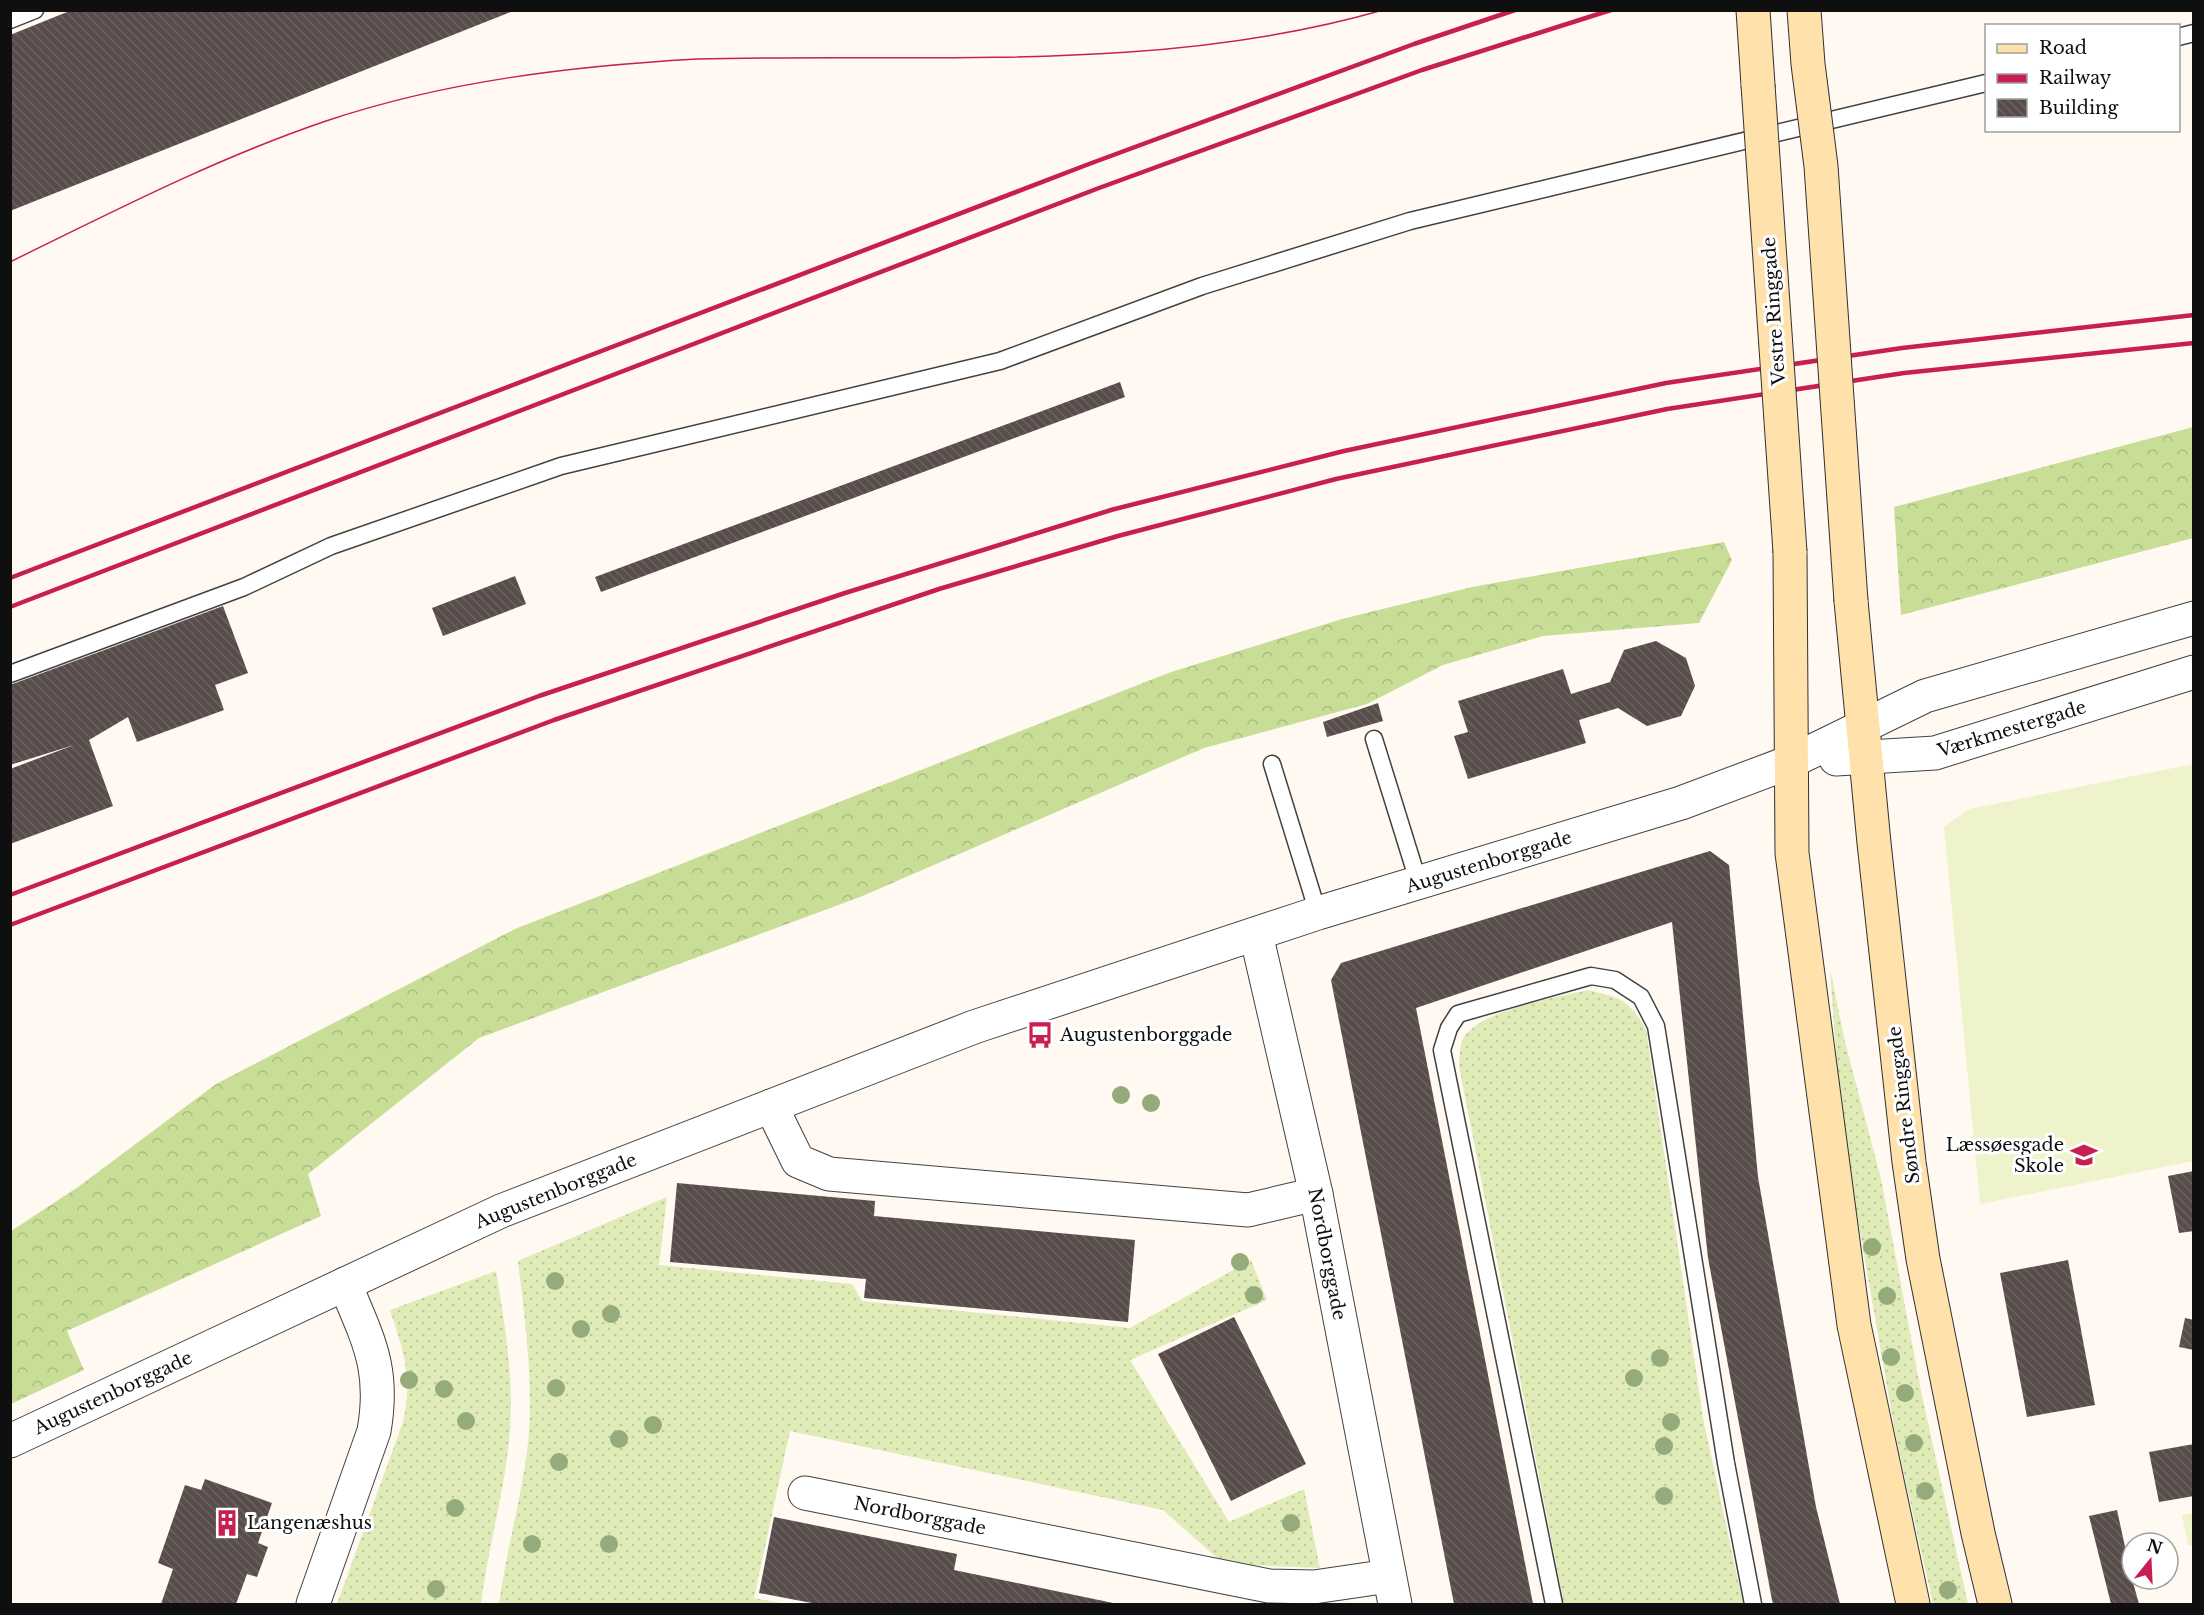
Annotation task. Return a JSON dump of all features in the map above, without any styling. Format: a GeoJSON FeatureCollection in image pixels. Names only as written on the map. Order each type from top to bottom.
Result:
{"type":"FeatureCollection","features":[{"type":"Feature","properties":{"kind":"main road","name":"Vestre Ringgade"},"geometry":{"type":"LineString","coordinates":[[1754,10],[1790,552],[1790,762]]}},
{"type":"Feature","properties":{"kind":"main road","name":"Søndre Ringgade"},"geometry":{"type":"LineString","coordinates":[[1804,10],[1821,166],[1851,601],[1908,1150],[1922,1248],[1978,1533],[1995,1605]]}},
{"type":"Feature","properties":{"kind":"main road"},"geometry":{"type":"LineString","coordinates":[[1790,762],[1792,853],[1854,1325],[1913,1605]]}},
{"type":"Feature","properties":{"kind":"street","name":"Værkmestergade"},"geometry":{"type":"LineString","coordinates":[[1790,762],[1864,742],[1925,696],[2193,618]]}},
{"type":"Feature","properties":{"kind":"street","name":"Værkmestergade"},"geometry":{"type":"LineString","coordinates":[[1864,742],[1935,753],[2193,672]]}},
{"type":"Feature","properties":{"kind":"street","name":"Augustenborggade"},"geometry":{"type":"LineString","coordinates":[[10,1441],[501,1211],[974,1028],[1318,913],[1682,802],[1790,762]]}},
{"type":"Feature","properties":{"kind":"street","name":"Nordborggade"},"geometry":{"type":"LineString","coordinates":[[805,1493],[1269,1586],[1392,1590],[1316,1194],[1256,934]]}},
{"type":"Feature","properties":{"kind":"street"},"geometry":{"type":"LineString","coordinates":[[771,1106],[798,1161],[829,1174],[1248,1210],[1316,1194]]}},
{"type":"Feature","properties":{"kind":"street"},"geometry":{"type":"LineString","coordinates":[[313,1605],[374,1431],[379,1405],[379,1381],[373,1354],[345,1284]]}},
{"type":"Feature","properties":{"kind":"lane"},"geometry":{"type":"LineString","coordinates":[[10,20],[35,10]]}},
{"type":"Feature","properties":{"kind":"lane"},"geometry":{"type":"LineString","coordinates":[[10,674],[244,587],[331,546],[561,465],[1000,361],[1202,286],[1410,221],[1985,83]]}},
{"type":"Feature","properties":{"kind":"lane"},"geometry":{"type":"LineString","coordinates":[[1374,739],[1419,884]]}},
{"type":"Feature","properties":{"kind":"lane"},"geometry":{"type":"LineString","coordinates":[[1272,764],[1318,913]]}},
{"type":"Feature","properties":{"kind":"lane"},"geometry":{"type":"LineString","coordinates":[[1554,1605],[1442,1050],[1449,1028],[1458,1014],[1592,976],[1615,980],[1641,997],[1656,1026],[1726,1463],[1753,1605]]}},
{"type":"Feature","properties":{"kind":"green space"},"geometry":{"type":"Polygon","coordinates":[[[2193,427],[2193,538],[1901,615],[1894,507],[2193,427]]]}},
{"type":"Feature","properties":{"kind":"green space"},"geometry":{"type":"Polygon","coordinates":[[[1724,542],[1732,560],[1699,623],[1543,636],[1443,665],[1367,704],[1204,748],[860,897],[479,1038],[308,1174],[321,1216],[67,1331],[84,1370],[11,1404],[11,1231],[78,1187],[216,1084],[515,929],[1171,672],[1342,619],[1472,587],[1724,542]]]}},
{"type":"Feature","properties":{"kind":"green space"},"geometry":{"type":"Polygon","coordinates":[[[2193,764],[2193,1161],[1980,1204],[1944,827],[1969,809],[2193,764]]]}},
{"type":"Feature","properties":{"kind":"green space"},"geometry":{"type":"Polygon","coordinates":[[[1830,969],[1845,1042],[1881,1179],[1922,1396],[1968,1604],[1933,1604],[1896,1438],[1839,1098],[1830,969]]]}},
{"type":"Feature","properties":{"kind":"green space"},"geometry":{"type":"Polygon","coordinates":[[[1588,990],[1623,1001],[1634,1011],[1646,1029],[1703,1418],[1743,1604],[1564,1604],[1459,1066],[1460,1049],[1466,1034],[1490,1017],[1523,1005],[1588,990]]]}},
{"type":"Feature","properties":{"kind":"green space"},"geometry":{"type":"Polygon","coordinates":[[[667,1197],[659,1265],[852,1284],[862,1301],[1130,1328],[1251,1260],[1267,1300],[1130,1360],[1229,1522],[1304,1489],[1320,1568],[1224,1564],[1163,1510],[790,1431],[754,1598],[786,1604],[499,1604],[524,1471],[529,1428],[530,1380],[518,1261],[667,1197]]]}},
{"type":"Feature","properties":{"kind":"green space"},"geometry":{"type":"Polygon","coordinates":[[[496,1271],[509,1361],[510,1428],[481,1604],[337,1604],[403,1422],[406,1406],[406,1365],[390,1310],[496,1271]]]}},
{"type":"Feature","properties":{"kind":"green space"},"geometry":{"type":"Polygon","coordinates":[[[2193,1513],[2193,1545],[2188,1545],[2182,1515],[2193,1513]]]}},
{"type":"Feature","properties":{"kind":"building"},"geometry":{"type":"Polygon","coordinates":[[[72,10],[513,11],[10,211],[10,35],[72,10]]]}},
{"type":"Feature","properties":{"kind":"building"},"geometry":{"type":"Polygon","coordinates":[[[1120,382],[1125,397],[601,592],[595,577],[1120,382]]]}},
{"type":"Feature","properties":{"kind":"building"},"geometry":{"type":"Polygon","coordinates":[[[515,576],[526,604],[443,636],[432,608],[515,576]]]}},
{"type":"Feature","properties":{"kind":"building"},"geometry":{"type":"Polygon","coordinates":[[[223,606],[248,673],[215,685],[224,710],[137,742],[128,717],[89,740],[113,806],[10,844],[10,769],[74,745],[10,765],[10,685],[223,606]]]}},
{"type":"Feature","properties":{"kind":"building"},"geometry":{"type":"Polygon","coordinates":[[[1656,641],[1686,658],[1695,686],[1681,716],[1647,726],[1618,708],[1579,720],[1586,743],[1468,779],[1454,736],[1468,732],[1458,701],[1563,669],[1571,694],[1610,682],[1624,650],[1656,641]]]}},
{"type":"Feature","properties":{"kind":"building"},"geometry":{"type":"Polygon","coordinates":[[[1378,703],[1383,721],[1327,737],[1323,722],[1378,703]]]}},
{"type":"Feature","properties":{"kind":"building"},"geometry":{"type":"Polygon","coordinates":[[[1710,851],[1729,865],[1758,1177],[1816,1507],[1840,1604],[1773,1604],[1772,1600],[1708,1258],[1672,922],[1416,1008],[1533,1604],[1454,1604],[1331,980],[1341,963],[1710,851]]]}},
{"type":"Feature","properties":{"kind":"building"},"geometry":{"type":"Polygon","coordinates":[[[2194,1171],[2194,1231],[2179,1233],[2168,1176],[2194,1171]]]}},
{"type":"Feature","properties":{"kind":"building"},"geometry":{"type":"Polygon","coordinates":[[[677,1183],[875,1201],[874,1216],[1135,1240],[1128,1322],[864,1298],[866,1279],[670,1262],[677,1183]]]}},
{"type":"Feature","properties":{"kind":"building"},"geometry":{"type":"Polygon","coordinates":[[[2068,1260],[2095,1405],[2027,1417],[2000,1273],[2068,1260]]]}},
{"type":"Feature","properties":{"kind":"building"},"geometry":{"type":"Polygon","coordinates":[[[1234,1317],[1306,1464],[1231,1501],[1158,1354],[1234,1317]]]}},
{"type":"Feature","properties":{"kind":"building"},"geometry":{"type":"Polygon","coordinates":[[[2185,1318],[2194,1320],[2194,1350],[2179,1347],[2185,1318]]]}},
{"type":"Feature","properties":{"kind":"building"},"geometry":{"type":"Polygon","coordinates":[[[2194,1444],[2194,1496],[2159,1502],[2149,1452],[2194,1444]]]}},
{"type":"Feature","properties":{"kind":"building","name":"Langenæshus"},"geometry":{"type":"Polygon","coordinates":[[[205,1479],[272,1503],[258,1543],[268,1547],[257,1577],[247,1574],[236,1604],[161,1604],[173,1569],[158,1563],[185,1485],[201,1490],[205,1479]]]}},
{"type":"Feature","properties":{"kind":"building"},"geometry":{"type":"Polygon","coordinates":[[[2117,1510],[2122,1531],[2120,1591],[2135,1591],[2139,1604],[2111,1604],[2089,1516],[2117,1510]]]}},
{"type":"Feature","properties":{"kind":"building"},"geometry":{"type":"Polygon","coordinates":[[[774,1517],[957,1554],[954,1570],[1118,1604],[817,1604],[759,1593],[774,1517]]]}},
{"type":"Feature","properties":{"kind":"tram line"},"geometry":{"type":"LineString","coordinates":[[10,262],[166,186],[245,151],[371,107],[463,86],[556,71],[697,59],[956,58],[1129,52],[1214,44],[1299,30],[1383,10]]}},
{"type":"Feature","properties":{"kind":"railway"},"geometry":{"type":"LineString","coordinates":[[10,578],[1089,164],[1414,44],[1515,10]]}},
{"type":"Feature","properties":{"kind":"railway"},"geometry":{"type":"LineString","coordinates":[[10,607],[1099,188],[1422,70],[1611,10]]}},
{"type":"Feature","properties":{"kind":"railway"},"geometry":{"type":"LineString","coordinates":[[10,895],[539,696],[845,593],[1111,510],[1344,451],[1666,383],[1902,348],[2194,315]]}},
{"type":"Feature","properties":{"kind":"railway"},"geometry":{"type":"LineString","coordinates":[[10,925],[554,720],[939,589],[1118,536],[1336,479],[1667,409],[1904,373],[2194,343]]}},
{"type":"Feature","properties":{"kind":"place","name":"Augustenborggade"},"geometry":{"type":"Point","coordinates":[1040,1035]}},
{"type":"Feature","properties":{"kind":"place","name":"Læssøesgade Skole"},"geometry":{"type":"Point","coordinates":[2084,1155]}},
{"type":"Feature","properties":{"kind":"place","name":"Langenæshus"},"geometry":{"type":"Point","coordinates":[227,1523]}}]}
